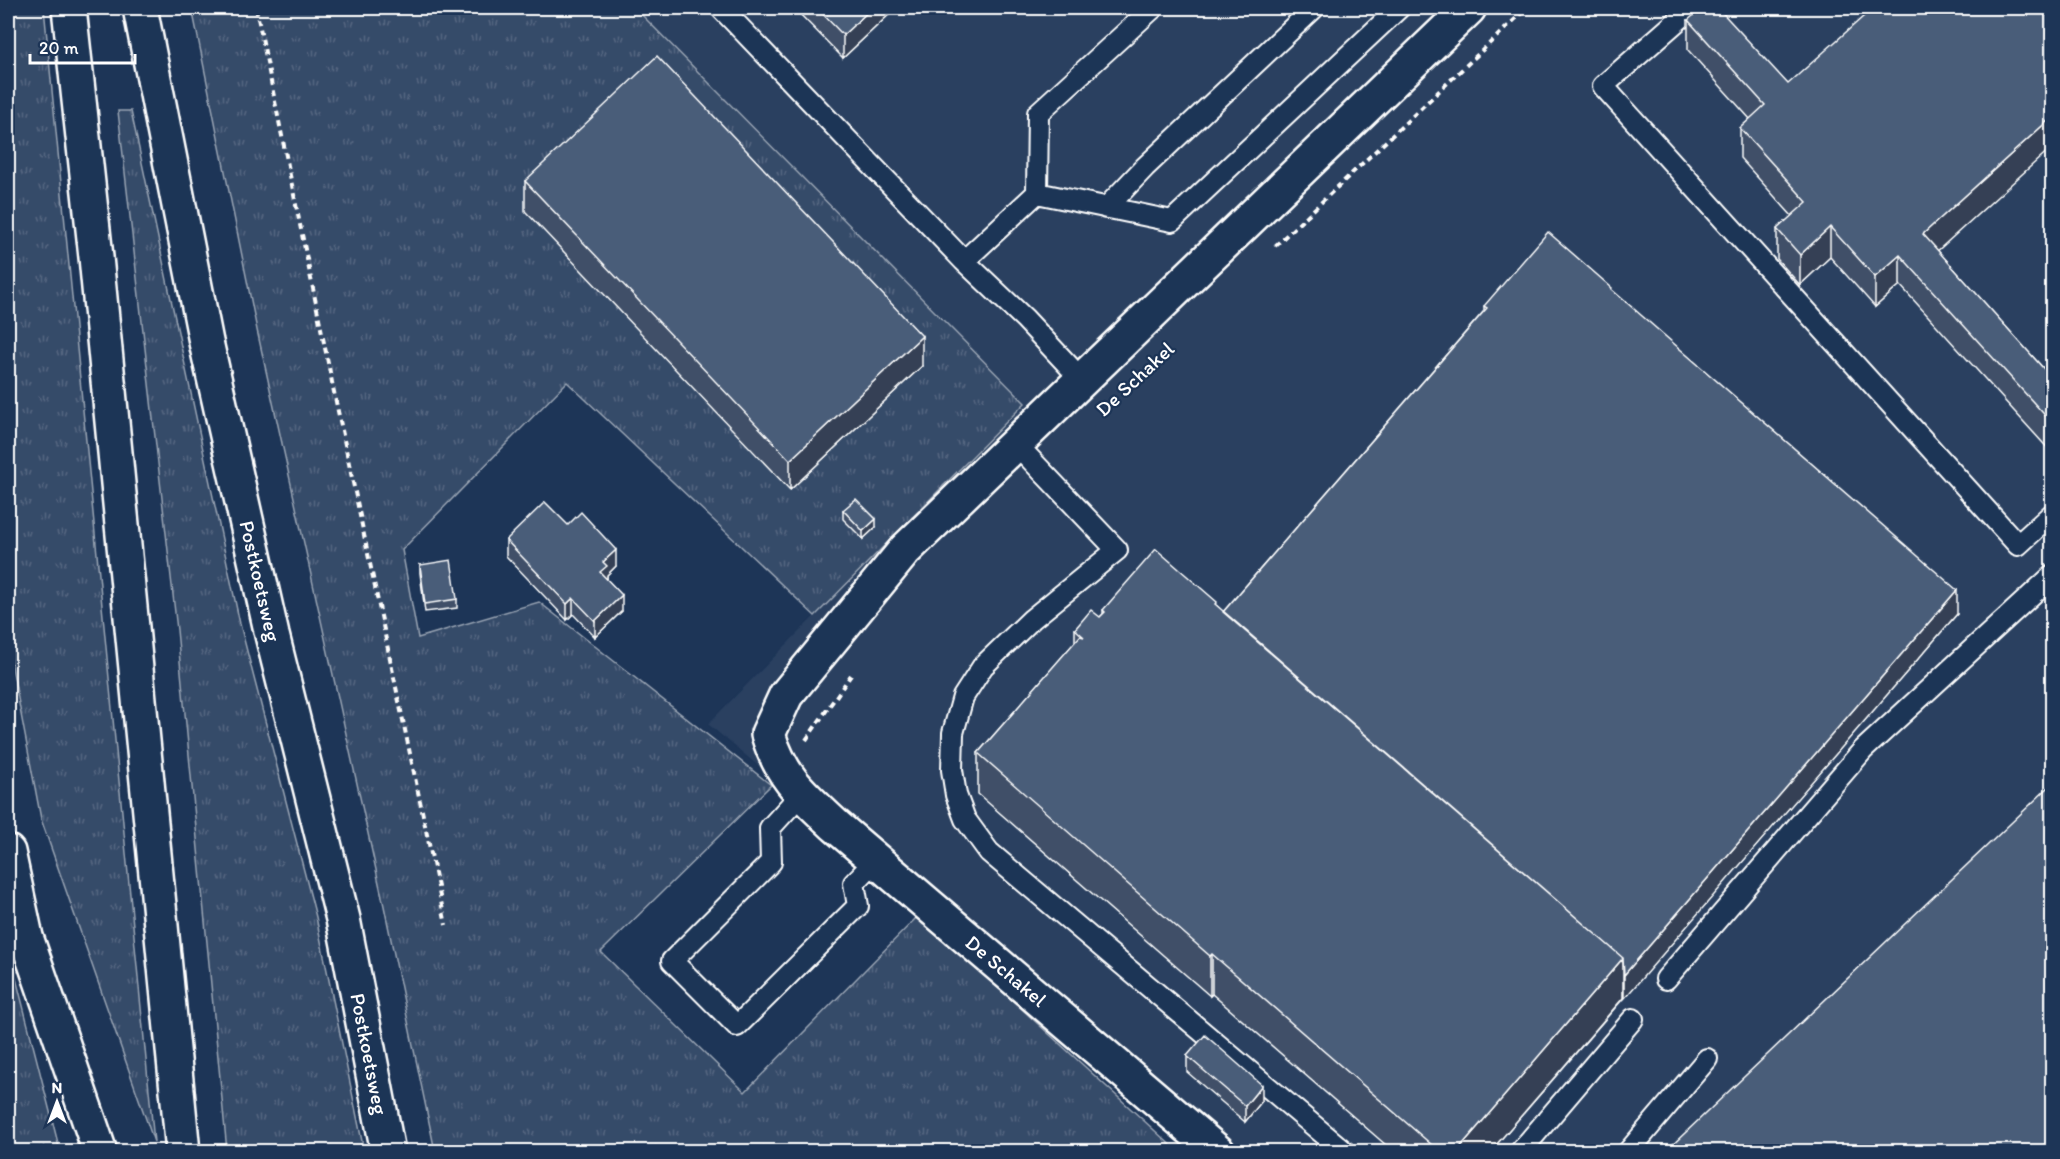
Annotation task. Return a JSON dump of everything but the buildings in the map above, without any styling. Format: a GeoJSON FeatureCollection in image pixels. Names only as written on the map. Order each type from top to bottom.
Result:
{"type":"FeatureCollection","features":[{"type":"Feature","properties":{"kind":"main road"},"geometry":{"type":"LineString","coordinates":[[69,8],[97,269],[183,1152]]}},
{"type":"Feature","properties":{"kind":"main road","name":"Postkoetsweg"},"geometry":{"type":"LineString","coordinates":[[140,8],[206,342],[272,635],[343,919],[388,1152]]}},
{"type":"Feature","properties":{"kind":"main road","name":"De Schakel"},"geometry":{"type":"LineString","coordinates":[[1218,1152],[798,791],[774,756],[768,734],[786,695],[905,550],[1469,8]]}},
{"type":"Feature","properties":{"kind":"main road"},"geometry":{"type":"LineString","coordinates":[[8,852],[26,937],[100,1152]]}},
{"type":"Feature","properties":{"kind":"lane"},"geometry":{"type":"LineString","coordinates":[[721,8],[964,261],[1025,319],[1082,380]]}},
{"type":"Feature","properties":{"kind":"lane"},"geometry":{"type":"LineString","coordinates":[[964,261],[1037,193],[1038,113],[1153,8]]}},
{"type":"Feature","properties":{"kind":"lane"},"geometry":{"type":"LineString","coordinates":[[1106,208],[1154,159],[1314,8]]}},
{"type":"Feature","properties":{"kind":"lane"},"geometry":{"type":"LineString","coordinates":[[1037,193],[1172,221],[1399,8]]}},
{"type":"Feature","properties":{"kind":"lane"},"geometry":{"type":"LineString","coordinates":[[1692,8],[1604,86],[2018,545],[2052,514]]}},
{"type":"Feature","properties":{"kind":"lane"},"geometry":{"type":"LineString","coordinates":[[1016,444],[1117,550],[1032,620],[983,666],[963,697],[953,733],[952,770],[956,795],[965,819],[989,852],[1345,1152]]}},
{"type":"Feature","properties":{"kind":"lane"},"geometry":{"type":"LineString","coordinates":[[1666,979],[1863,750],[2052,576]]}},
{"type":"Feature","properties":{"kind":"lane"},"geometry":{"type":"LineString","coordinates":[[798,791],[770,828],[771,862],[672,961],[737,1026],[858,906],[854,883],[876,860]]}},
{"type":"Feature","properties":{"kind":"lane"},"geometry":{"type":"LineString","coordinates":[[1520,1152],[1633,1019]]}},
{"type":"Feature","properties":{"kind":"lane"},"geometry":{"type":"LineString","coordinates":[[1629,1152],[1707,1059]]}},
{"type":"Feature","properties":{"kind":"path"},"geometry":{"type":"LineString","coordinates":[[256,8],[337,409],[446,926]]}},
{"type":"Feature","properties":{"kind":"path"},"geometry":{"type":"LineString","coordinates":[[1270,251],[1527,8]]}},
{"type":"Feature","properties":{"kind":"path"},"geometry":{"type":"LineString","coordinates":[[798,791],[805,741],[853,672]]}},
{"type":"Feature","properties":{"kind":"shaded area"},"geometry":{"type":"Polygon","coordinates":[[[635,8],[2052,8],[2052,1151],[1223,1151],[708,724],[1025,403],[635,8]]]}},
{"type":"Feature","properties":{"kind":"green space"},"geometry":{"type":"Polygon","coordinates":[[[8,8],[44,8],[154,1142],[41,819],[8,646],[8,8]]]}},
{"type":"Feature","properties":{"kind":"green space"},"geometry":{"type":"Polygon","coordinates":[[[192,8],[635,8],[1025,403],[815,616],[567,382],[402,550],[418,638],[539,602],[771,785],[601,952],[745,1092],[919,915],[1177,1151],[435,1151],[384,906],[257,330],[192,8]]]}},
{"type":"Feature","properties":{"kind":"green space"},"geometry":{"type":"Polygon","coordinates":[[[118,111],[131,111],[240,624],[316,917],[364,1151],[227,1151],[177,630],[118,111]]]}},
{"type":"Feature","properties":{"kind":"green space"},"geometry":{"type":"Polygon","coordinates":[[[8,947],[60,1151],[9,1151],[8,947]]]}}]}
